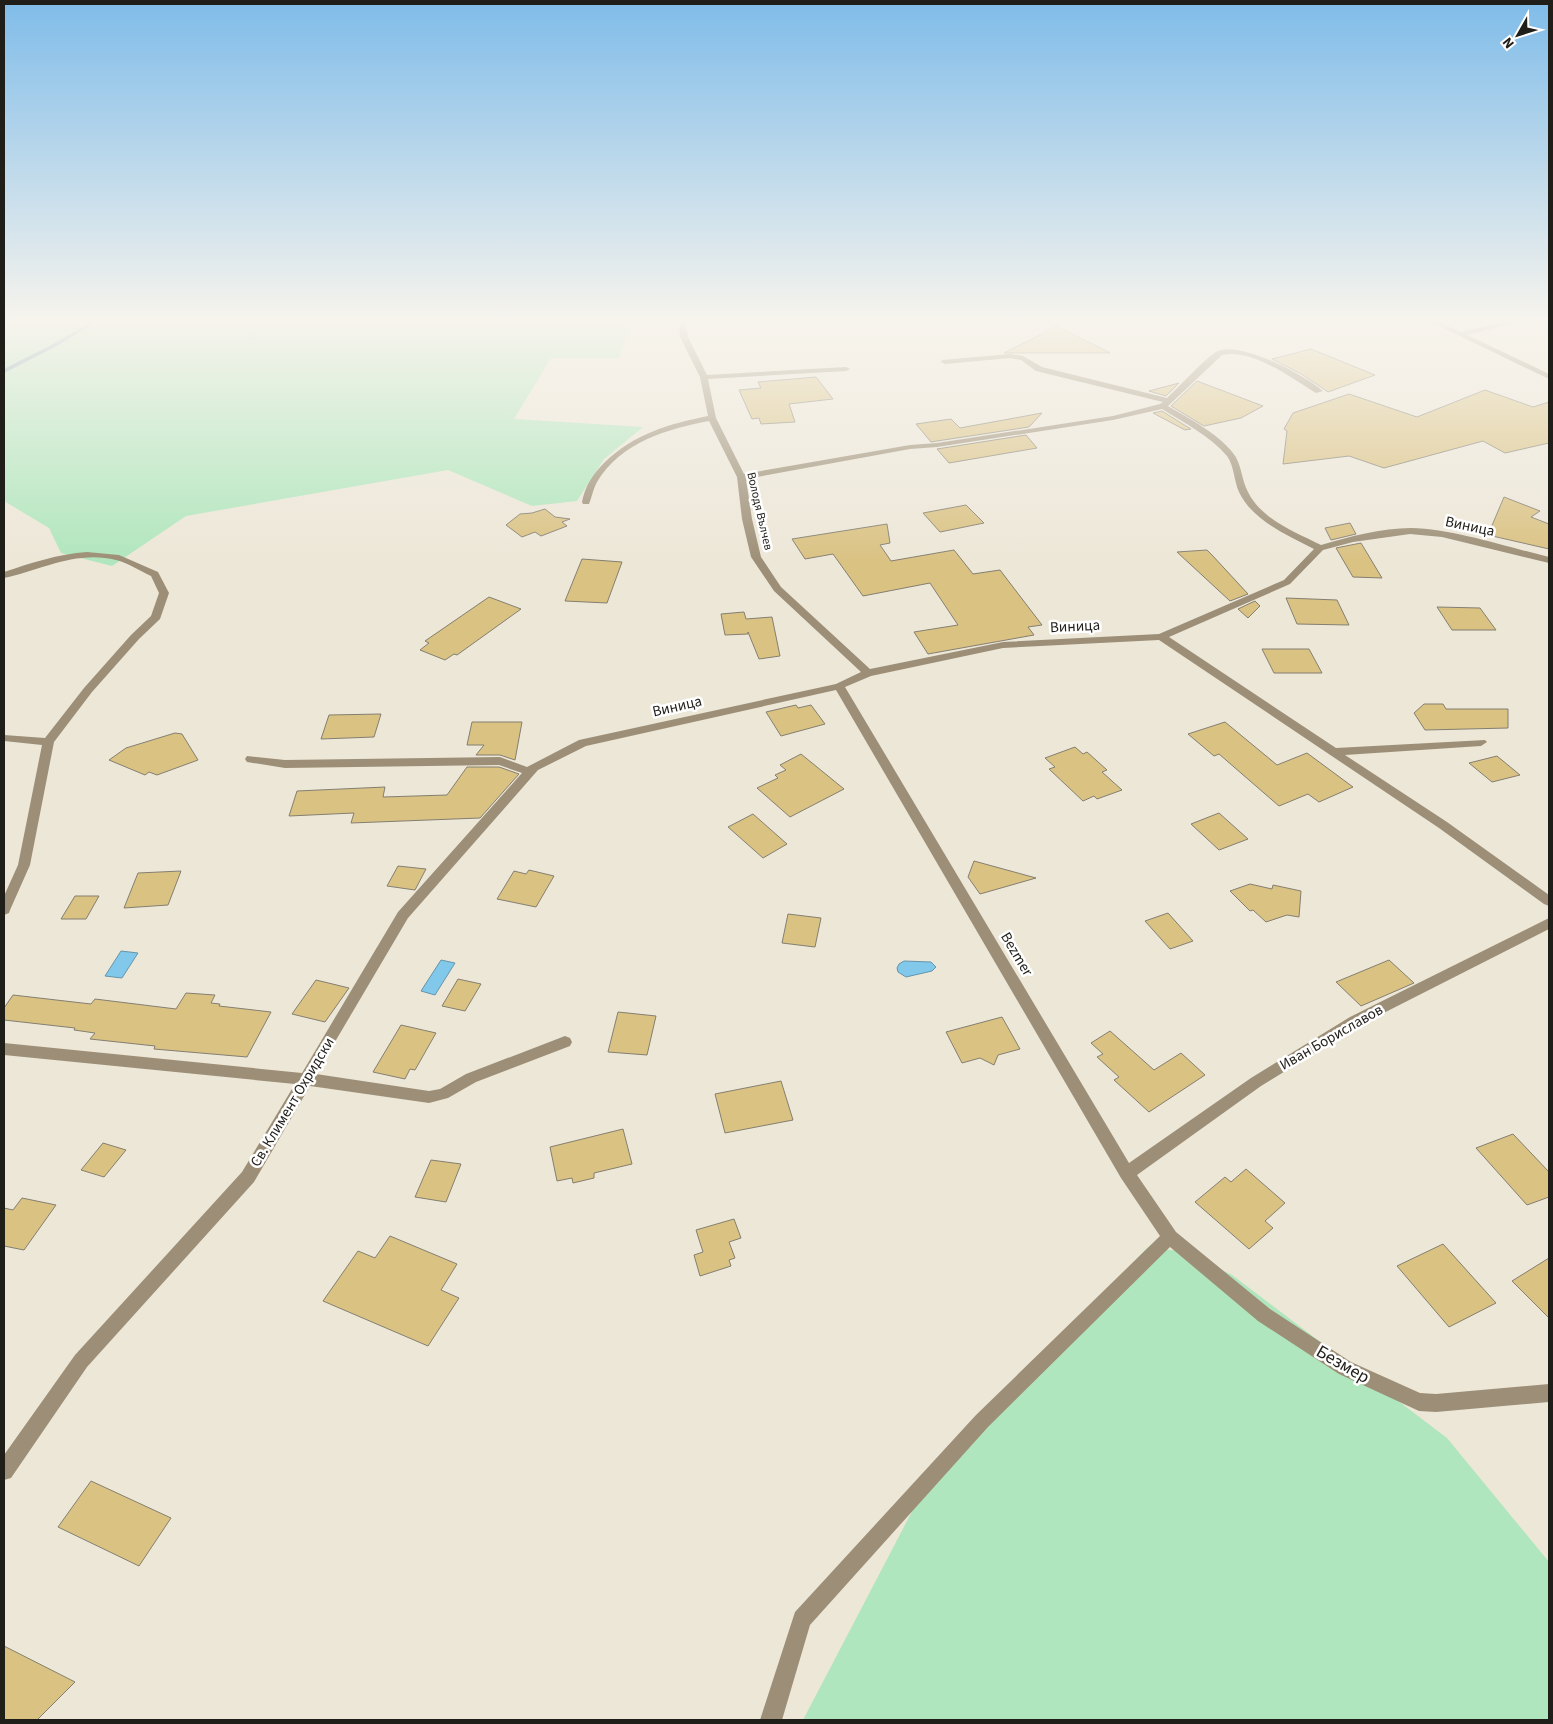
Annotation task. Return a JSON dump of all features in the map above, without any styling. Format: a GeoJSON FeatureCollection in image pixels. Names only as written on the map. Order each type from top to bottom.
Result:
{"type":"FeatureCollection","features":[{"type":"Feature","properties":{"kind":"street","name":"Володя Вълчев"},"geometry":{"type":"LineString","coordinates":[[709,401],[712,418],[741,477],[747,519],[756,557],[777,589],[868,673]]}},
{"type":"Feature","properties":{"kind":"street"},"geometry":{"type":"LineString","coordinates":[[1160,401],[1166,403],[1233,458],[1239,482],[1252,506],[1284,530],[1320,548]]}},
{"type":"Feature","properties":{"kind":"street"},"geometry":{"type":"LineString","coordinates":[[741,477],[910,447],[937,445],[1113,418],[1166,403]]}},
{"type":"Feature","properties":{"kind":"street"},"geometry":{"type":"LineString","coordinates":[[586,502],[587,492],[599,472],[640,437],[672,425],[712,418]]}},
{"type":"Feature","properties":{"kind":"street","name":"Виница"},"geometry":{"type":"LineString","coordinates":[[583,743],[838,686],[868,673],[1003,645],[1161,637],[1287,582],[1320,548],[1352,539],[1410,530],[1442,534],[1549,560]]}},
{"type":"Feature","properties":{"kind":"street"},"geometry":{"type":"LineString","coordinates":[[4,575],[39,563],[80,554],[118,558],[155,574],[164,593],[156,617],[134,637],[88,690],[48,742],[24,865],[4,910]]}},
{"type":"Feature","properties":{"kind":"street"},"geometry":{"type":"LineString","coordinates":[[1161,637],[1443,826],[1549,901]]}},
{"type":"Feature","properties":{"kind":"street","name":"Bezmer"},"geometry":{"type":"LineString","coordinates":[[838,686],[1127,1173],[1170,1237]]}},
{"type":"Feature","properties":{"kind":"street"},"geometry":{"type":"LineString","coordinates":[[4,738],[48,742]]}},
{"type":"Feature","properties":{"kind":"street"},"geometry":{"type":"LineString","coordinates":[[1331,752],[1481,742]]}},
{"type":"Feature","properties":{"kind":"street","name":"Св. Климент Охридски"},"geometry":{"type":"LineString","coordinates":[[4,1471],[81,1361],[248,1177],[403,915],[534,767],[583,743]]}},
{"type":"Feature","properties":{"kind":"street"},"geometry":{"type":"LineString","coordinates":[[251,760],[285,764],[500,761],[529,772]]}},
{"type":"Feature","properties":{"kind":"street","name":"Иван Бориславов"},"geometry":{"type":"LineString","coordinates":[[1127,1173],[1256,1082],[1355,1021],[1549,923]]}},
{"type":"Feature","properties":{"kind":"street"},"geometry":{"type":"LineString","coordinates":[[4,1049],[306,1078],[429,1097],[443,1094],[471,1078],[565,1042]]}},
{"type":"Feature","properties":{"kind":"street"},"geometry":{"type":"LineString","coordinates":[[771,1720],[802,1619],[982,1421],[1170,1237]]}},
{"type":"Feature","properties":{"kind":"street","name":"Безмер"},"geometry":{"type":"LineString","coordinates":[[1170,1237],[1264,1315],[1345,1368],[1411,1399],[1419,1402],[1436,1403],[1549,1393]]}},
{"type":"Feature","properties":{"kind":"green space"},"geometry":{"type":"Polygon","coordinates":[[[4,401],[525,401],[514,419],[643,427],[604,459],[577,501],[532,506],[448,470],[186,516],[112,566],[61,553],[49,528],[4,501],[4,401]]]}},
{"type":"Feature","properties":{"kind":"green space"},"geometry":{"type":"Polygon","coordinates":[[[1148,1247],[1187,1252],[1232,1275],[1447,1438],[1549,1562],[1549,1720],[803,1720],[919,1498],[993,1407],[1148,1247]]]}},
{"type":"Feature","properties":{"kind":"water"},"geometry":{"type":"Polygon","coordinates":[[[121,951],[138,953],[122,978],[105,976],[121,951]]]}},
{"type":"Feature","properties":{"kind":"water"},"geometry":{"type":"Polygon","coordinates":[[[441,960],[455,963],[435,995],[421,991],[441,960]]]}},
{"type":"Feature","properties":{"kind":"water"},"geometry":{"type":"Polygon","coordinates":[[[904,961],[931,962],[936,967],[932,971],[906,977],[898,972],[897,968],[904,961]]]}},
{"type":"Feature","properties":{"kind":"building"},"geometry":{"type":"Polygon","coordinates":[[[744,401],[811,401],[789,404],[795,422],[761,424],[759,418],[752,419],[744,401]]]}},
{"type":"Feature","properties":{"kind":"building"},"geometry":{"type":"Polygon","coordinates":[[[1176,401],[1251,401],[1263,406],[1241,418],[1204,426],[1171,406],[1176,401]]]}},
{"type":"Feature","properties":{"kind":"building"},"geometry":{"type":"Polygon","coordinates":[[[1327,401],[1371,401],[1417,417],[1456,401],[1517,401],[1533,407],[1549,402],[1549,443],[1505,453],[1483,441],[1384,468],[1349,456],[1283,464],[1287,431],[1284,429],[1293,413],[1327,401]]]}},
{"type":"Feature","properties":{"kind":"building"},"geometry":{"type":"Polygon","coordinates":[[[1162,411],[1191,429],[1185,430],[1153,413],[1162,411]]]}},
{"type":"Feature","properties":{"kind":"building"},"geometry":{"type":"Polygon","coordinates":[[[1042,413],[1029,427],[931,442],[916,424],[951,419],[960,428],[1042,413]]]}},
{"type":"Feature","properties":{"kind":"building"},"geometry":{"type":"Polygon","coordinates":[[[1026,435],[1037,448],[949,463],[937,449],[1026,435]]]}},
{"type":"Feature","properties":{"kind":"building"},"geometry":{"type":"Polygon","coordinates":[[[1504,497],[1540,511],[1531,517],[1549,524],[1549,549],[1488,535],[1504,497]]]}},
{"type":"Feature","properties":{"kind":"building"},"geometry":{"type":"Polygon","coordinates":[[[966,505],[984,523],[940,532],[923,513],[966,505]]]}},
{"type":"Feature","properties":{"kind":"building"},"geometry":{"type":"Polygon","coordinates":[[[545,509],[555,517],[570,519],[562,522],[567,526],[541,536],[535,532],[522,537],[506,525],[520,514],[545,509]]]}},
{"type":"Feature","properties":{"kind":"building"},"geometry":{"type":"Polygon","coordinates":[[[1350,523],[1356,534],[1331,540],[1325,528],[1350,523]]]}},
{"type":"Feature","properties":{"kind":"building"},"geometry":{"type":"Polygon","coordinates":[[[887,524],[890,543],[880,545],[891,561],[954,550],[973,574],[1000,570],[1042,625],[1028,627],[1034,635],[928,654],[914,632],[958,625],[930,583],[863,596],[833,554],[805,559],[792,539],[887,524]]]}},
{"type":"Feature","properties":{"kind":"building"},"geometry":{"type":"Polygon","coordinates":[[[1361,543],[1382,578],[1353,577],[1336,548],[1361,543]]]}},
{"type":"Feature","properties":{"kind":"building"},"geometry":{"type":"Polygon","coordinates":[[[1207,550],[1248,594],[1230,601],[1177,552],[1207,550]]]}},
{"type":"Feature","properties":{"kind":"building"},"geometry":{"type":"Polygon","coordinates":[[[582,559],[622,562],[607,603],[565,601],[582,559]]]}},
{"type":"Feature","properties":{"kind":"building"},"geometry":{"type":"Polygon","coordinates":[[[489,597],[521,609],[457,655],[454,654],[445,660],[420,650],[429,643],[425,641],[489,597]]]}},
{"type":"Feature","properties":{"kind":"building"},"geometry":{"type":"Polygon","coordinates":[[[1286,598],[1337,600],[1349,625],[1297,624],[1286,598]]]}},
{"type":"Feature","properties":{"kind":"building"},"geometry":{"type":"Polygon","coordinates":[[[1255,601],[1260,606],[1248,618],[1238,609],[1255,601]]]}},
{"type":"Feature","properties":{"kind":"building"},"geometry":{"type":"Polygon","coordinates":[[[1437,607],[1480,608],[1496,630],[1452,630],[1437,607]]]}},
{"type":"Feature","properties":{"kind":"building"},"geometry":{"type":"Polygon","coordinates":[[[744,612],[746,619],[772,617],[780,656],[759,659],[748,632],[748,634],[725,635],[721,614],[744,612]]]}},
{"type":"Feature","properties":{"kind":"building"},"geometry":{"type":"Polygon","coordinates":[[[1262,649],[1309,649],[1322,673],[1274,673],[1262,649]]]}},
{"type":"Feature","properties":{"kind":"building"},"geometry":{"type":"Polygon","coordinates":[[[1424,704],[1443,704],[1446,709],[1508,709],[1508,728],[1425,730],[1414,713],[1424,704]]]}},
{"type":"Feature","properties":{"kind":"building"},"geometry":{"type":"Polygon","coordinates":[[[796,705],[798,708],[811,705],[825,724],[781,736],[766,712],[796,705]]]}},
{"type":"Feature","properties":{"kind":"building"},"geometry":{"type":"Polygon","coordinates":[[[381,714],[374,737],[321,739],[329,715],[381,714]]]}},
{"type":"Feature","properties":{"kind":"building"},"geometry":{"type":"Polygon","coordinates":[[[472,722],[522,722],[515,760],[500,755],[476,755],[484,745],[467,745],[472,722]]]}},
{"type":"Feature","properties":{"kind":"building"},"geometry":{"type":"Polygon","coordinates":[[[1225,722],[1277,765],[1307,753],[1353,787],[1319,802],[1308,794],[1279,806],[1219,754],[1214,756],[1188,734],[1225,722]]]}},
{"type":"Feature","properties":{"kind":"building"},"geometry":{"type":"Polygon","coordinates":[[[175,733],[182,734],[198,760],[157,775],[149,772],[145,775],[109,760],[126,748],[175,733]]]}},
{"type":"Feature","properties":{"kind":"building"},"geometry":{"type":"Polygon","coordinates":[[[1075,747],[1083,754],[1087,752],[1107,770],[1102,772],[1122,790],[1097,799],[1094,796],[1083,801],[1049,769],[1055,767],[1045,758],[1075,747]]]}},
{"type":"Feature","properties":{"kind":"building"},"geometry":{"type":"Polygon","coordinates":[[[801,754],[844,789],[790,817],[757,788],[778,778],[775,775],[786,770],[780,765],[801,754]]]}},
{"type":"Feature","properties":{"kind":"building"},"geometry":{"type":"Polygon","coordinates":[[[1497,756],[1520,775],[1492,782],[1469,763],[1497,756]]]}},
{"type":"Feature","properties":{"kind":"building"},"geometry":{"type":"Polygon","coordinates":[[[467,767],[499,767],[519,774],[480,818],[351,823],[354,813],[289,816],[297,791],[385,787],[383,797],[447,795],[467,767]]]}},
{"type":"Feature","properties":{"kind":"building"},"geometry":{"type":"Polygon","coordinates":[[[1219,813],[1248,839],[1219,850],[1191,824],[1219,813]]]}},
{"type":"Feature","properties":{"kind":"building"},"geometry":{"type":"Polygon","coordinates":[[[753,814],[787,844],[763,858],[728,827],[753,814]]]}},
{"type":"Feature","properties":{"kind":"building"},"geometry":{"type":"Polygon","coordinates":[[[974,861],[1036,878],[980,894],[968,877],[974,861]]]}},
{"type":"Feature","properties":{"kind":"building"},"geometry":{"type":"Polygon","coordinates":[[[398,866],[426,869],[415,890],[387,886],[398,866]]]}},
{"type":"Feature","properties":{"kind":"building"},"geometry":{"type":"Polygon","coordinates":[[[529,870],[554,876],[536,907],[497,899],[514,871],[526,874],[529,870]]]}},
{"type":"Feature","properties":{"kind":"building"},"geometry":{"type":"Polygon","coordinates":[[[181,871],[168,905],[124,908],[138,873],[181,871]]]}},
{"type":"Feature","properties":{"kind":"building"},"geometry":{"type":"Polygon","coordinates":[[[1250,884],[1272,889],[1273,885],[1301,891],[1299,917],[1287,915],[1266,922],[1253,910],[1250,911],[1230,891],[1250,884]]]}},
{"type":"Feature","properties":{"kind":"building"},"geometry":{"type":"Polygon","coordinates":[[[75,896],[99,896],[86,919],[61,919],[75,896]]]}},
{"type":"Feature","properties":{"kind":"building"},"geometry":{"type":"Polygon","coordinates":[[[1168,913],[1193,941],[1170,949],[1145,921],[1168,913]]]}},
{"type":"Feature","properties":{"kind":"building"},"geometry":{"type":"Polygon","coordinates":[[[788,914],[821,918],[815,947],[782,943],[788,914]]]}},
{"type":"Feature","properties":{"kind":"building"},"geometry":{"type":"Polygon","coordinates":[[[1389,960],[1414,983],[1361,1006],[1336,982],[1389,960]]]}},
{"type":"Feature","properties":{"kind":"building"},"geometry":{"type":"Polygon","coordinates":[[[458,979],[481,984],[465,1011],[442,1006],[458,979]]]}},
{"type":"Feature","properties":{"kind":"building"},"geometry":{"type":"Polygon","coordinates":[[[316,980],[349,988],[325,1022],[292,1014],[316,980]]]}},
{"type":"Feature","properties":{"kind":"building"},"geometry":{"type":"Polygon","coordinates":[[[186,993],[215,995],[211,1003],[220,1004],[219,1006],[271,1012],[247,1057],[154,1049],[155,1046],[90,1039],[95,1033],[74,1030],[75,1028],[4,1020],[4,1008],[13,995],[91,1004],[95,999],[176,1009],[186,993]]]}},
{"type":"Feature","properties":{"kind":"building"},"geometry":{"type":"Polygon","coordinates":[[[618,1012],[656,1016],[647,1055],[608,1052],[618,1012]]]}},
{"type":"Feature","properties":{"kind":"building"},"geometry":{"type":"Polygon","coordinates":[[[1002,1017],[1020,1049],[998,1055],[994,1065],[980,1058],[962,1063],[946,1032],[1002,1017]]]}},
{"type":"Feature","properties":{"kind":"building"},"geometry":{"type":"Polygon","coordinates":[[[401,1025],[436,1033],[415,1070],[410,1069],[405,1079],[373,1072],[401,1025]]]}},
{"type":"Feature","properties":{"kind":"building"},"geometry":{"type":"Polygon","coordinates":[[[1110,1031],[1154,1070],[1181,1053],[1205,1075],[1149,1112],[1114,1080],[1119,1077],[1097,1057],[1103,1054],[1091,1043],[1110,1031]]]}},
{"type":"Feature","properties":{"kind":"building"},"geometry":{"type":"Polygon","coordinates":[[[781,1081],[793,1120],[725,1133],[715,1094],[781,1081]]]}},
{"type":"Feature","properties":{"kind":"building"},"geometry":{"type":"Polygon","coordinates":[[[623,1129],[632,1164],[594,1173],[594,1178],[573,1183],[572,1178],[557,1181],[550,1147],[623,1129]]]}},
{"type":"Feature","properties":{"kind":"building"},"geometry":{"type":"Polygon","coordinates":[[[1513,1134],[1549,1172],[1549,1197],[1527,1205],[1476,1148],[1513,1134]]]}},
{"type":"Feature","properties":{"kind":"building"},"geometry":{"type":"Polygon","coordinates":[[[103,1143],[126,1150],[104,1177],[81,1170],[103,1143]]]}},
{"type":"Feature","properties":{"kind":"building"},"geometry":{"type":"Polygon","coordinates":[[[431,1160],[461,1164],[446,1202],[415,1197],[431,1160]]]}},
{"type":"Feature","properties":{"kind":"building"},"geometry":{"type":"Polygon","coordinates":[[[1246,1169],[1285,1203],[1265,1221],[1273,1228],[1249,1249],[1195,1202],[1225,1177],[1231,1182],[1246,1169]]]}},
{"type":"Feature","properties":{"kind":"building"},"geometry":{"type":"Polygon","coordinates":[[[22,1198],[56,1205],[24,1250],[4,1246],[4,1208],[13,1210],[22,1198]]]}},
{"type":"Feature","properties":{"kind":"building"},"geometry":{"type":"Polygon","coordinates":[[[734,1219],[741,1238],[729,1242],[735,1258],[729,1260],[731,1266],[700,1276],[694,1255],[703,1252],[696,1230],[734,1219]]]}},
{"type":"Feature","properties":{"kind":"building"},"geometry":{"type":"Polygon","coordinates":[[[390,1236],[457,1264],[441,1290],[459,1298],[428,1346],[323,1301],[358,1251],[375,1258],[390,1236]]]}},
{"type":"Feature","properties":{"kind":"building"},"geometry":{"type":"Polygon","coordinates":[[[1443,1244],[1496,1303],[1449,1327],[1397,1266],[1443,1244]]]}},
{"type":"Feature","properties":{"kind":"building"},"geometry":{"type":"Polygon","coordinates":[[[1549,1258],[1549,1318],[1512,1281],[1549,1258]]]}},
{"type":"Feature","properties":{"kind":"building"},"geometry":{"type":"Polygon","coordinates":[[[91,1481],[171,1518],[139,1566],[58,1527],[91,1481]]]}},
{"type":"Feature","properties":{"kind":"building"},"geometry":{"type":"Polygon","coordinates":[[[4,1646],[75,1682],[37,1720],[4,1720],[4,1646]]]}}]}
